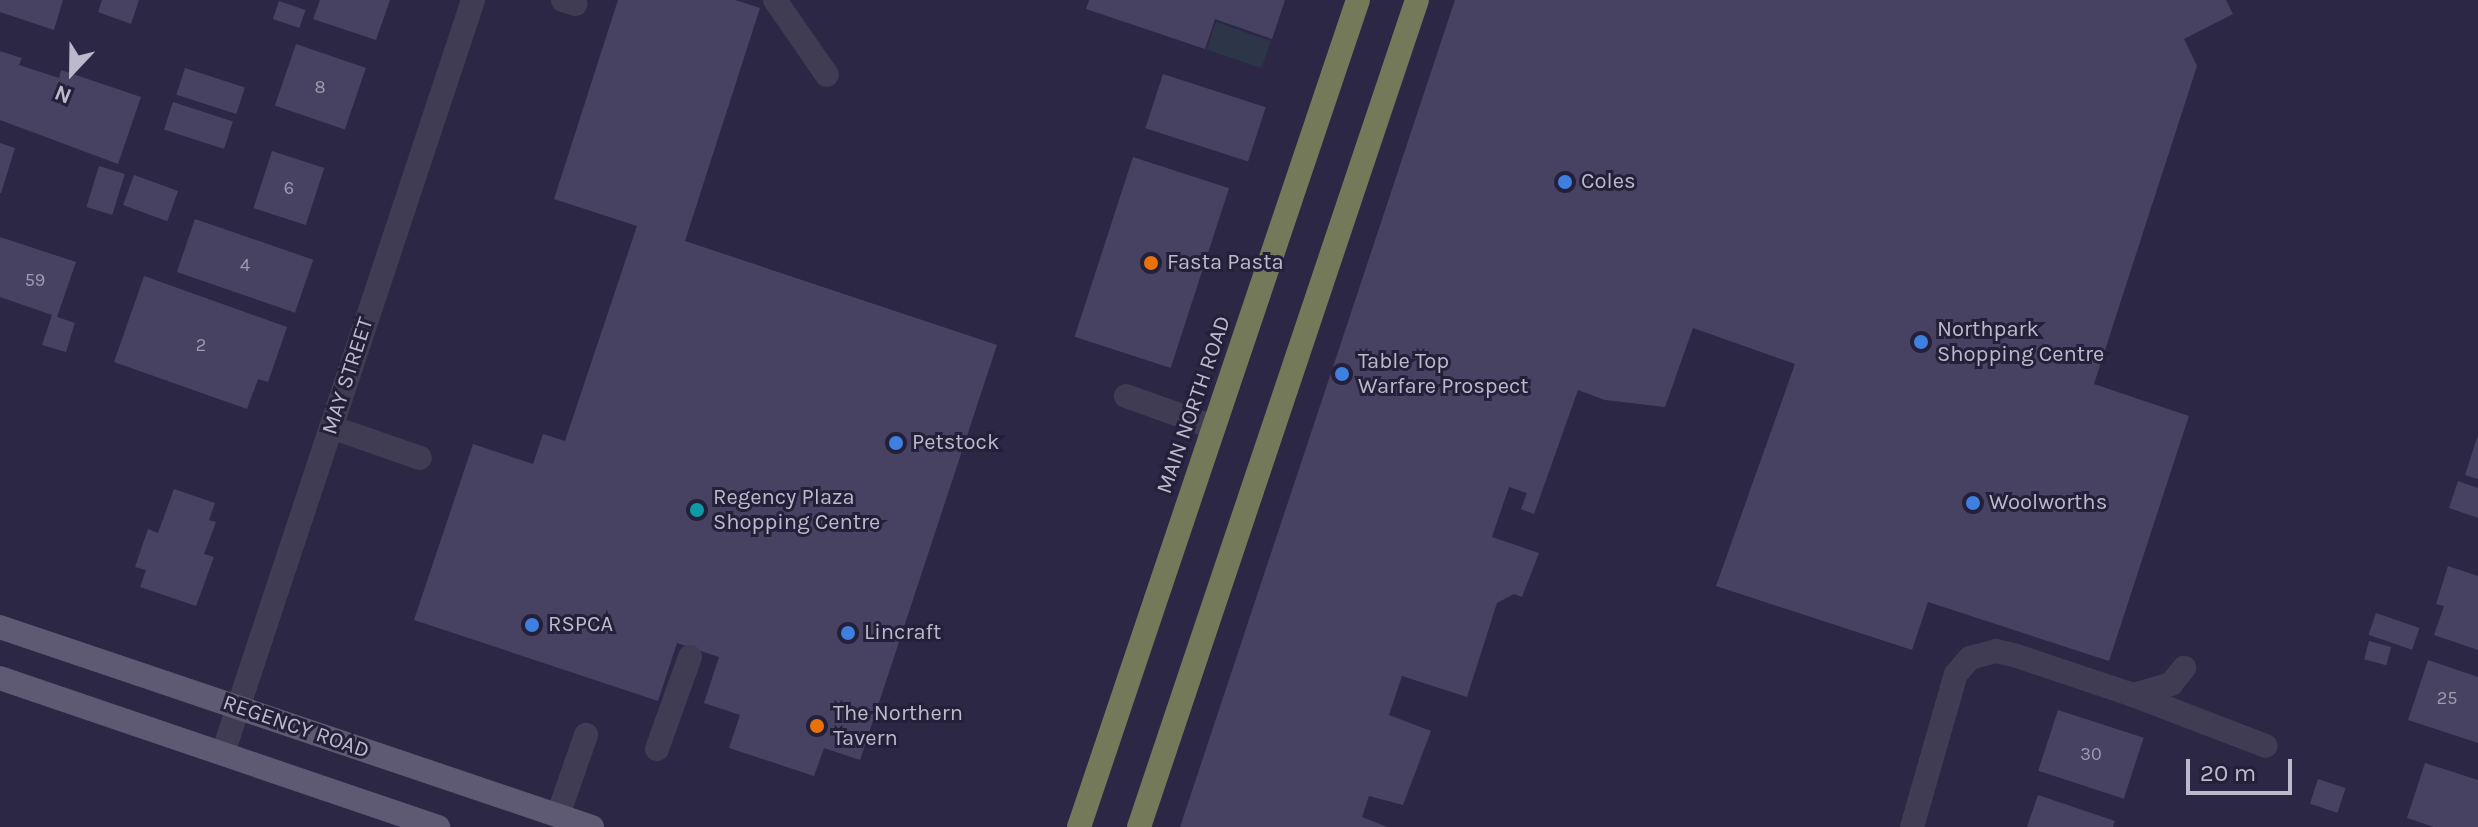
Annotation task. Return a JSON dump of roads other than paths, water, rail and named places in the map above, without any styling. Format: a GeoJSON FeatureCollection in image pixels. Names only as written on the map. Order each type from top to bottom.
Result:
{"type":"FeatureCollection","features":[{"type":"Feature","properties":{"kind":"highway","name":"MAIN NORTH ROAD"},"geometry":{"type":"LineString","coordinates":[[1079,827],[1358,0]]}},
{"type":"Feature","properties":{"kind":"highway"},"geometry":{"type":"LineString","coordinates":[[1139,827],[1417,0]]}},
{"type":"Feature","properties":{"kind":"main road","name":"REGENCY ROAD"},"geometry":{"type":"LineString","coordinates":[[0,627],[592,827]]}},
{"type":"Feature","properties":{"kind":"main road"},"geometry":{"type":"LineString","coordinates":[[0,678],[438,827]]}},
{"type":"Feature","properties":{"kind":"street","name":"MAY STREET"},"geometry":{"type":"LineString","coordinates":[[223,753],[473,0]]}},
{"type":"Feature","properties":{"kind":"street"},"geometry":{"type":"LineString","coordinates":[[775,0],[827,75]]}},
{"type":"Feature","properties":{"kind":"street"},"geometry":{"type":"LineString","coordinates":[[1126,396],[1213,427]]}},
{"type":"Feature","properties":{"kind":"street"},"geometry":{"type":"LineString","coordinates":[[331,427],[420,458]]}},
{"type":"Feature","properties":{"kind":"street"},"geometry":{"type":"LineString","coordinates":[[1912,827],[1956,674],[1970,658],[1996,651],[2133,695],[2266,746]]}},
{"type":"Feature","properties":{"kind":"street"},"geometry":{"type":"LineString","coordinates":[[657,749],[690,657]]}},
{"type":"Feature","properties":{"kind":"street"},"geometry":{"type":"LineString","coordinates":[[2133,695],[2171,684],[2184,668]]}},
{"type":"Feature","properties":{"kind":"street"},"geometry":{"type":"LineString","coordinates":[[558,815],[586,735]]}},
{"type":"Feature","properties":{"kind":"place","name":"Coles"},"geometry":{"type":"Point","coordinates":[1565,182]}},
{"type":"Feature","properties":{"kind":"place","name":"Fasta Pasta"},"geometry":{"type":"Point","coordinates":[1151,263]}},
{"type":"Feature","properties":{"kind":"place","name":"Northpark Shopping Centre"},"geometry":{"type":"Point","coordinates":[1921,342]}},
{"type":"Feature","properties":{"kind":"place","name":"Table Top Warfare Prospect"},"geometry":{"type":"Point","coordinates":[1342,374]}},
{"type":"Feature","properties":{"kind":"place","name":"Petstock"},"geometry":{"type":"Point","coordinates":[896,443]}},
{"type":"Feature","properties":{"kind":"place","name":"Woolworths"},"geometry":{"type":"Point","coordinates":[1973,503]}},
{"type":"Feature","properties":{"kind":"place","name":"Regency Plaza Shopping Centre"},"geometry":{"type":"Point","coordinates":[697,510]}},
{"type":"Feature","properties":{"kind":"place","name":"RSPCA"},"geometry":{"type":"Point","coordinates":[532,625]}},
{"type":"Feature","properties":{"kind":"place","name":"Lincraft"},"geometry":{"type":"Point","coordinates":[848,633]}},
{"type":"Feature","properties":{"kind":"place","name":"The Northern Tavern"},"geometry":{"type":"Point","coordinates":[817,726]}}]}
